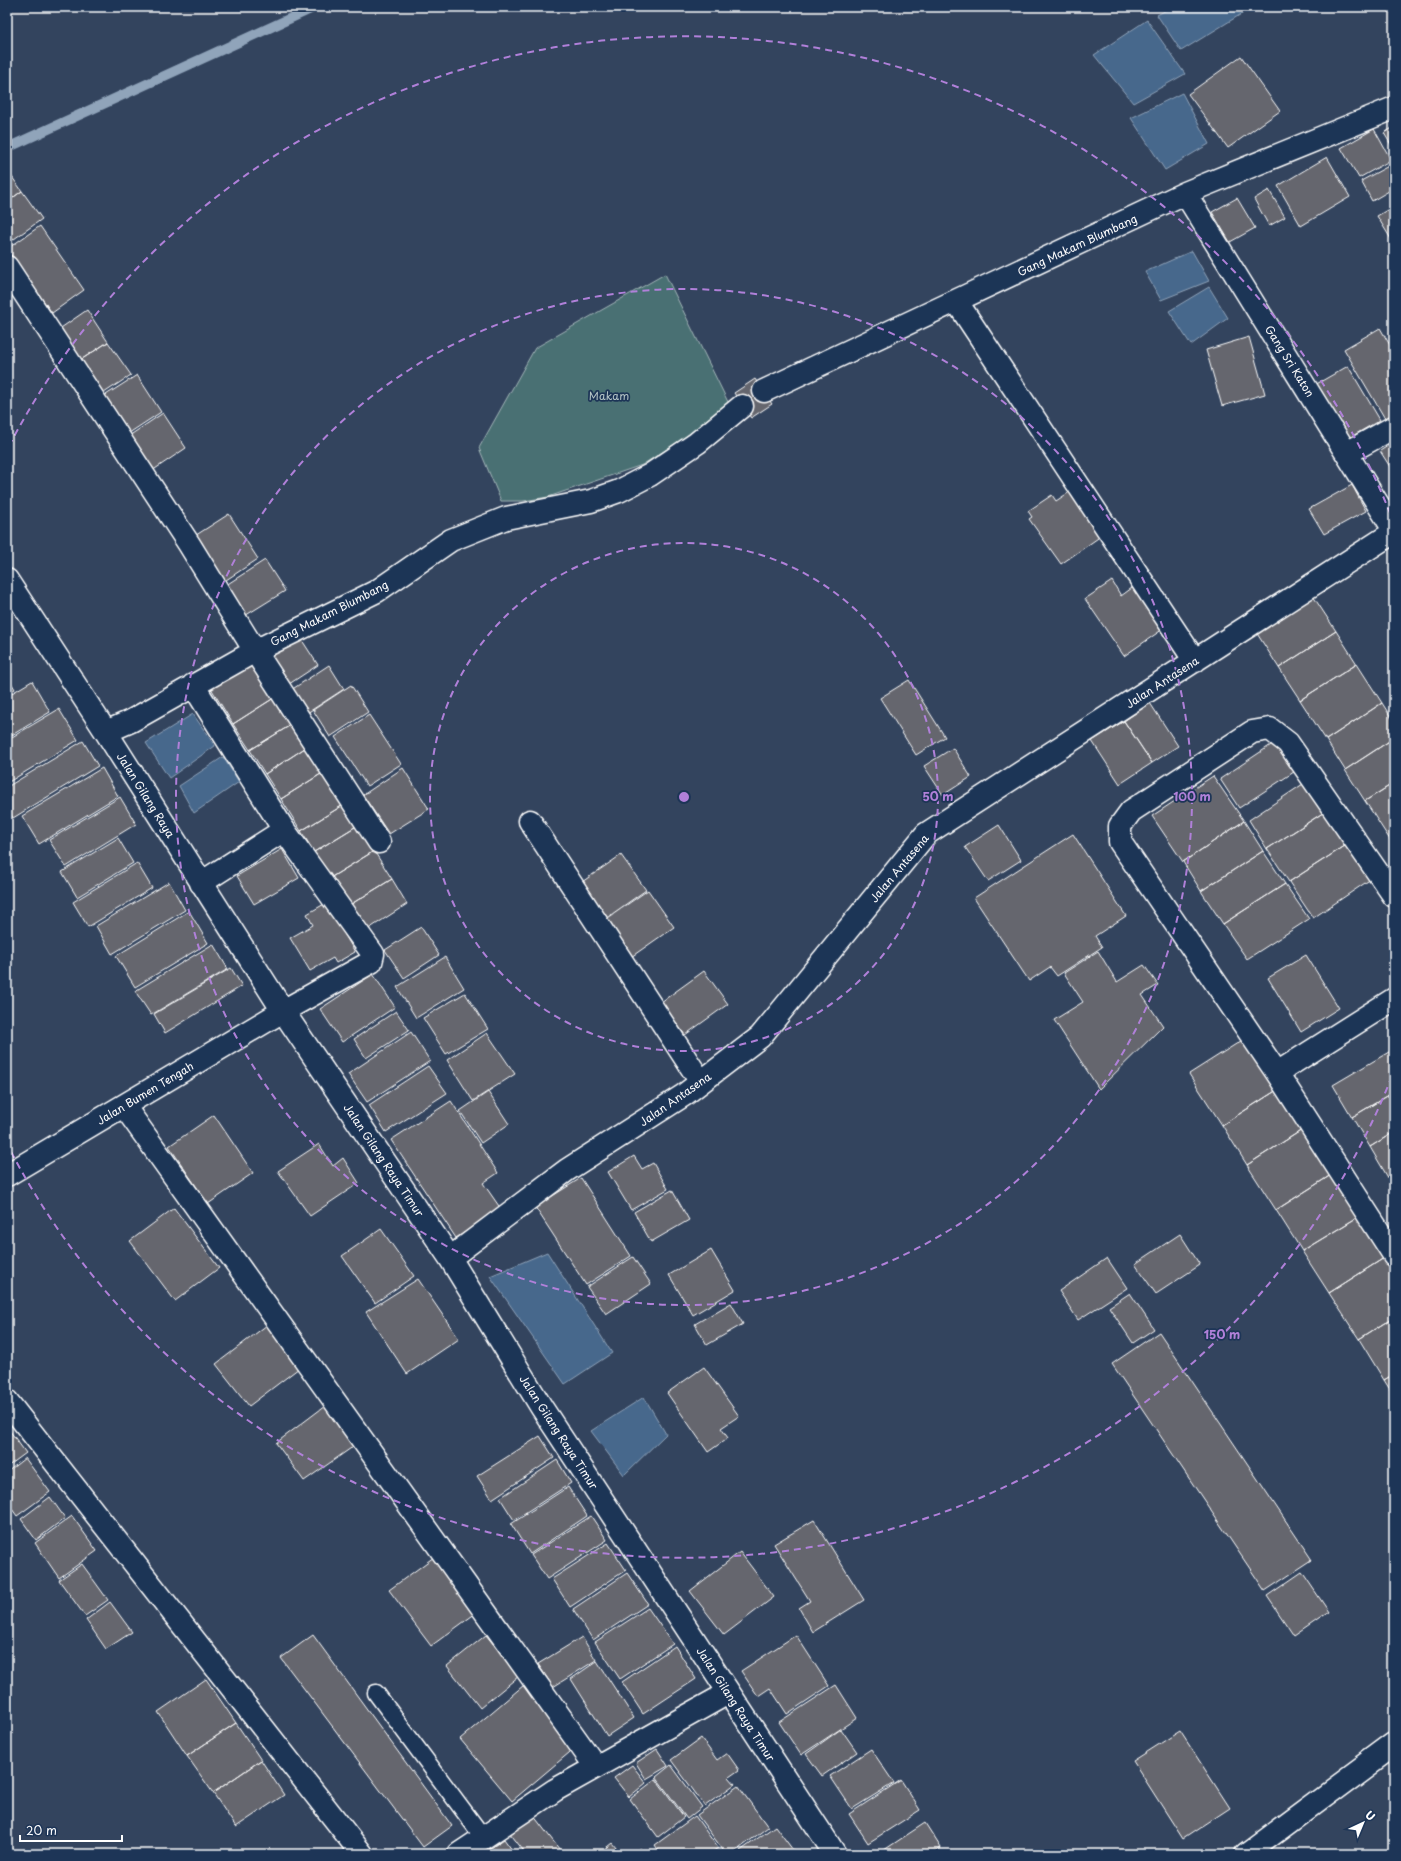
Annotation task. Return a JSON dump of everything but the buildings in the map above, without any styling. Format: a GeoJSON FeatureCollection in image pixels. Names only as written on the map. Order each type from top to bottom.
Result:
{"type":"FeatureCollection","features":[{"type":"Feature","properties":{"kind":"street","name":"Gang Makam Blumbang"},"geometry":{"type":"LineString","coordinates":[[764,391],[957,302],[1185,193],[1394,108]]}},
{"type":"Feature","properties":{"kind":"street","name":"Gang Sri Katon"},"geometry":{"type":"LineString","coordinates":[[1185,193],[1394,531]]}},
{"type":"Feature","properties":{"kind":"street"},"geometry":{"type":"LineString","coordinates":[[7,267],[189,544],[254,651],[379,842]]}},
{"type":"Feature","properties":{"kind":"street"},"geometry":{"type":"LineString","coordinates":[[957,302],[1195,661]]}},
{"type":"Feature","properties":{"kind":"street","name":"Gang Makam Blumbang"},"geometry":{"type":"LineString","coordinates":[[106,732],[131,721],[254,651],[377,591],[451,540],[506,518],[591,501],[619,491],[650,475],[697,443],[742,406]]}},
{"type":"Feature","properties":{"kind":"street"},"geometry":{"type":"LineString","coordinates":[[1347,453],[1394,427]]}},
{"type":"Feature","properties":{"kind":"street","name":"Jalan Antasena"},"geometry":{"type":"LineString","coordinates":[[450,1258],[566,1170],[684,1095],[760,1037],[926,834],[1394,531]]}},
{"type":"Feature","properties":{"kind":"street","name":"Jalan Gilang Raya"},"geometry":{"type":"LineString","coordinates":[[7,580],[106,732],[283,1011]]}},
{"type":"Feature","properties":{"kind":"street"},"geometry":{"type":"LineString","coordinates":[[193,685],[284,830],[201,883]]}},
{"type":"Feature","properties":{"kind":"street"},"geometry":{"type":"LineString","coordinates":[[1394,896],[1288,743],[1270,729],[1252,732],[1131,811],[1120,826],[1120,842],[1277,1073],[1394,1254]]}},
{"type":"Feature","properties":{"kind":"street"},"geometry":{"type":"LineString","coordinates":[[530,821],[701,1082]]}},
{"type":"Feature","properties":{"kind":"street","name":"Jalan Bumen Tengah"},"geometry":{"type":"LineString","coordinates":[[7,1175],[283,1011],[361,969],[370,962],[373,954],[284,830]]}},
{"type":"Feature","properties":{"kind":"street"},"geometry":{"type":"LineString","coordinates":[[1277,1073],[1394,999]]}},
{"type":"Feature","properties":{"kind":"street","name":"Jalan Gilang Raya Timur"},"geometry":{"type":"LineString","coordinates":[[283,1011],[450,1258],[542,1408],[835,1854]]}},
{"type":"Feature","properties":{"kind":"street"},"geometry":{"type":"LineString","coordinates":[[124,1106],[596,1767]]}},
{"type":"Feature","properties":{"kind":"street"},"geometry":{"type":"LineString","coordinates":[[7,1401],[362,1854]]}},
{"type":"Feature","properties":{"kind":"street"},"geometry":{"type":"LineString","coordinates":[[459,1854],[556,1790],[728,1693]]}},
{"type":"Feature","properties":{"kind":"street"},"geometry":{"type":"LineString","coordinates":[[1246,1854],[1394,1744]]}},
{"type":"Feature","properties":{"kind":"lane"},"geometry":{"type":"LineString","coordinates":[[376,1693],[483,1837]]}},
{"type":"Feature","properties":{"kind":"green space","name":"Makam"},"geometry":{"type":"Polygon","coordinates":[[[665,274],[729,404],[681,440],[642,465],[548,497],[523,501],[501,501],[479,448],[535,348],[665,274]]]}},
{"type":"Feature","properties":{"kind":"water"},"geometry":{"type":"Polygon","coordinates":[[[1172,7],[1239,7],[1243,13],[1181,51],[1157,15],[1172,7]]]}},
{"type":"Feature","properties":{"kind":"water"},"geometry":{"type":"Polygon","coordinates":[[[1147,20],[1185,74],[1133,103],[1094,55],[1147,20]]]}},
{"type":"Feature","properties":{"kind":"water"},"geometry":{"type":"Polygon","coordinates":[[[1182,93],[1209,144],[1165,170],[1131,118],[1182,93]]]}},
{"type":"Feature","properties":{"kind":"water"},"geometry":{"type":"Polygon","coordinates":[[[1192,251],[1209,281],[1161,300],[1145,272],[1192,251]]]}},
{"type":"Feature","properties":{"kind":"water"},"geometry":{"type":"Polygon","coordinates":[[[1209,287],[1228,318],[1191,345],[1169,311],[1209,287]]]}},
{"type":"Feature","properties":{"kind":"water"},"geometry":{"type":"Polygon","coordinates":[[[193,714],[215,746],[169,778],[146,743],[193,714]]]}},
{"type":"Feature","properties":{"kind":"water"},"geometry":{"type":"Polygon","coordinates":[[[223,757],[239,782],[194,813],[179,786],[223,757]]]}},
{"type":"Feature","properties":{"kind":"water"},"geometry":{"type":"Polygon","coordinates":[[[547,1252],[612,1353],[565,1384],[490,1276],[547,1252]]]}},
{"type":"Feature","properties":{"kind":"water"},"geometry":{"type":"Polygon","coordinates":[[[644,1397],[666,1434],[624,1475],[591,1431],[644,1397]]]}},
{"type":"Feature","properties":{"kind":"waterway"},"geometry":{"type":"LineString","coordinates":[[7,148],[315,7]]}}]}
